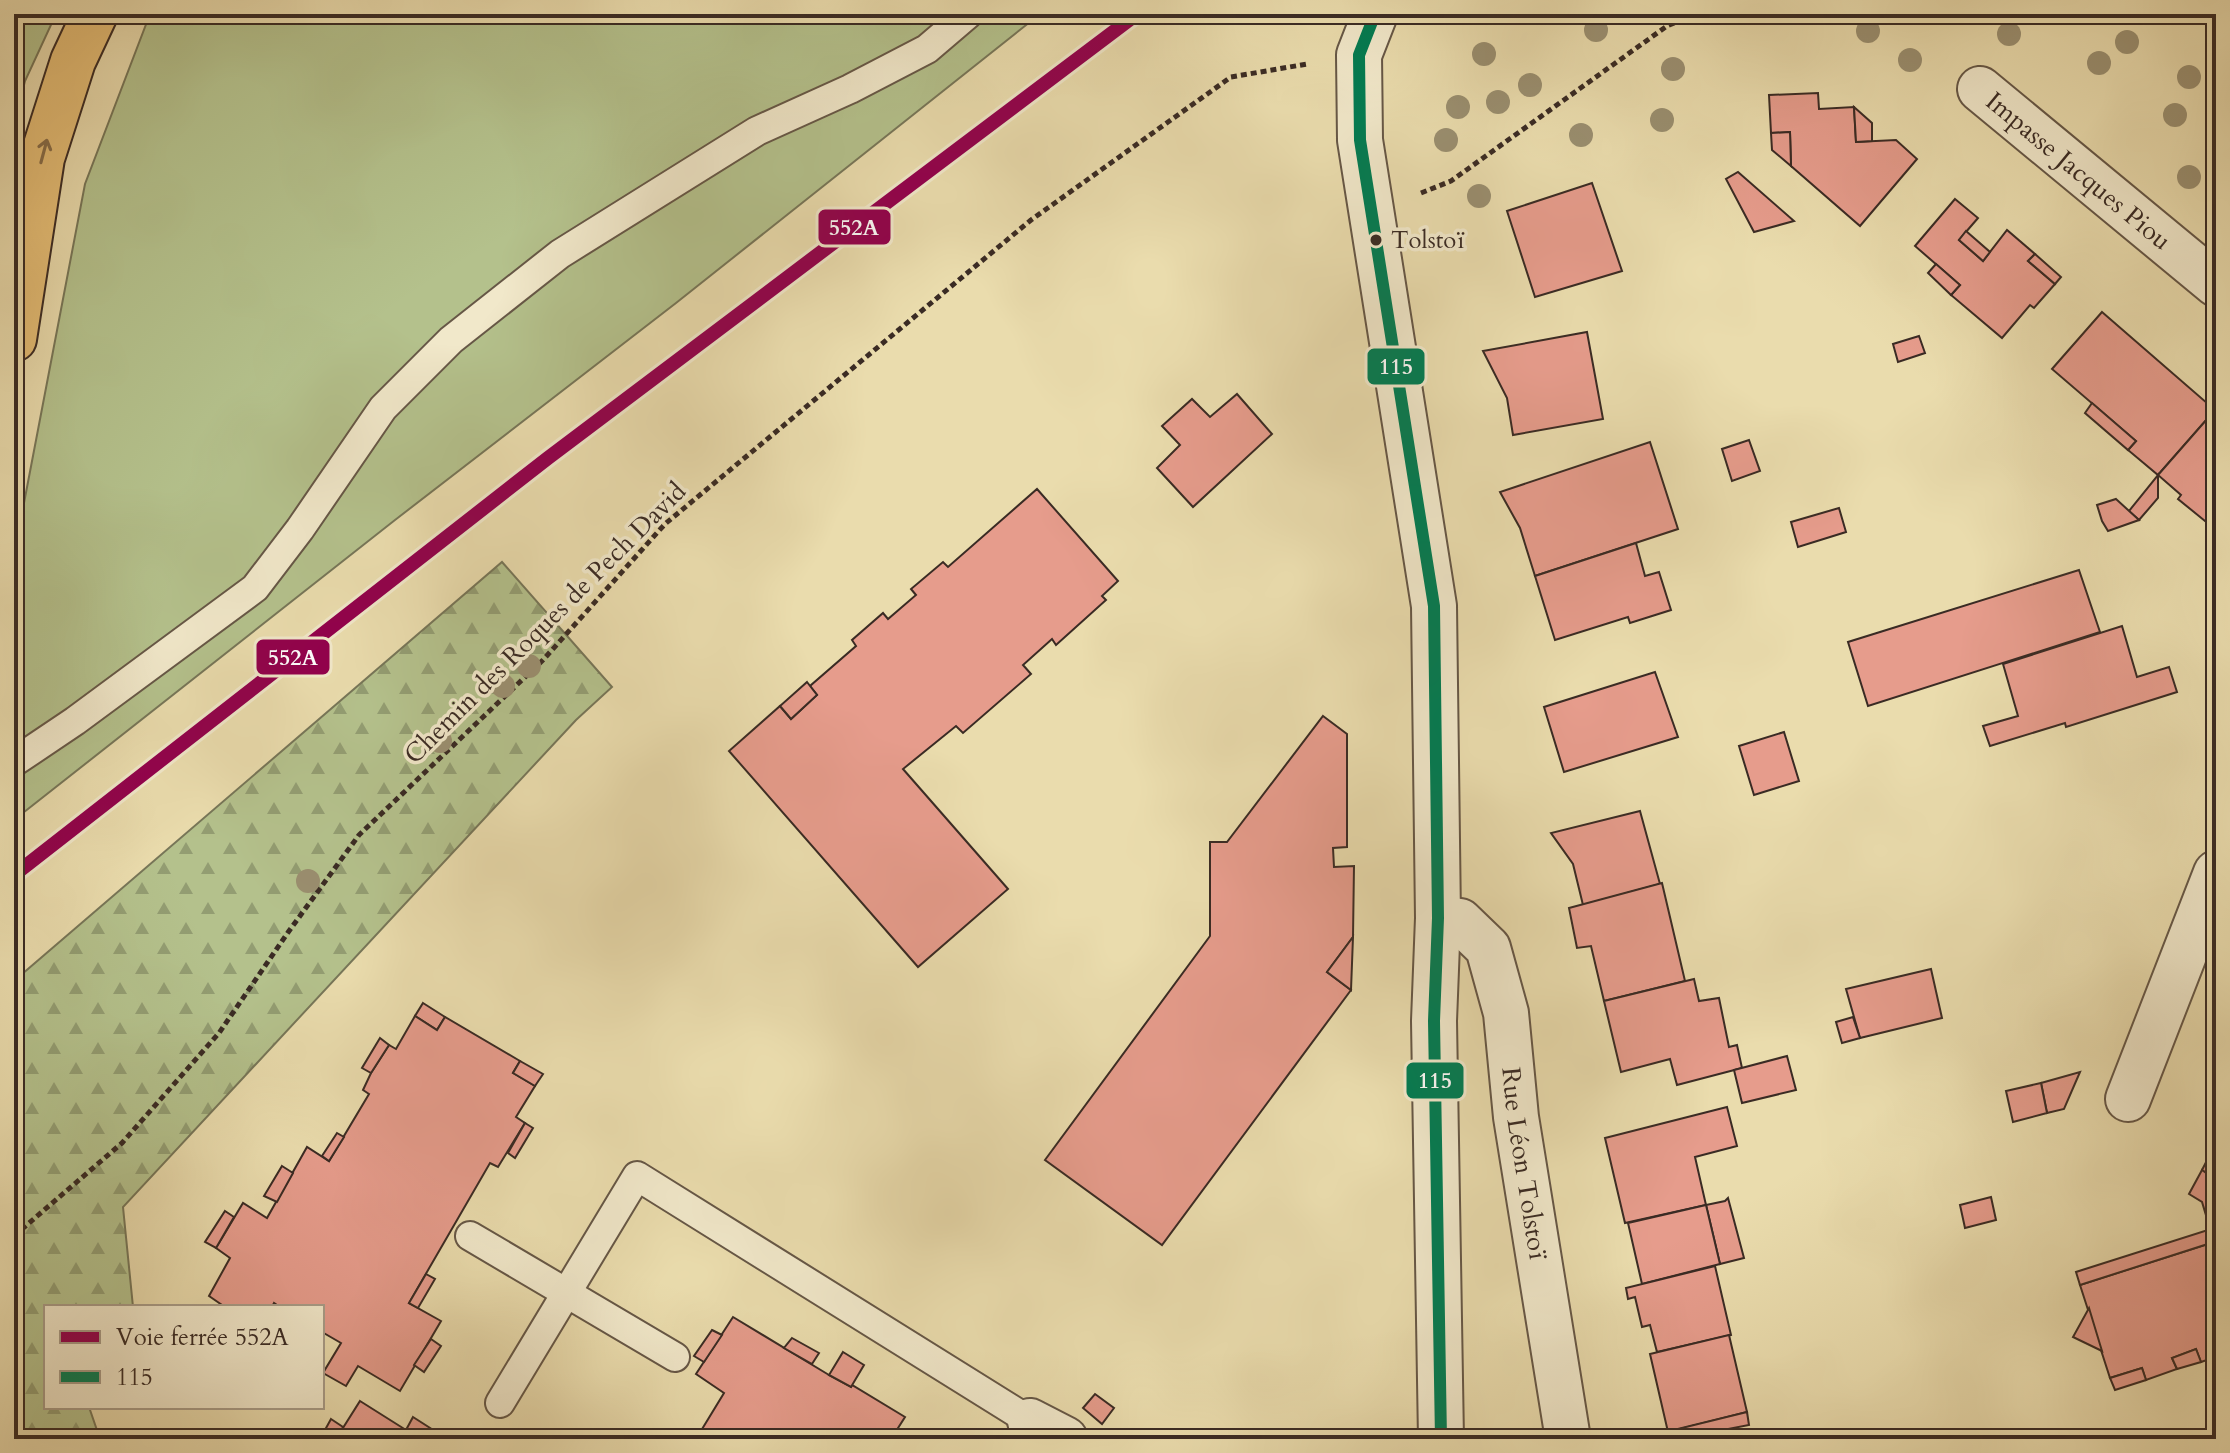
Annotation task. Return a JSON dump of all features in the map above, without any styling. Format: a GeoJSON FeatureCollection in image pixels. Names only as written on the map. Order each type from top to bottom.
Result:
{"type":"FeatureCollection","features":[{"type":"Feature","properties":{"kind":"highway"},"geometry":{"type":"LineString","coordinates":[[14,339],[42,158],[73,61],[95,14]]}},
{"type":"Feature","properties":{"kind":"street"},"geometry":{"type":"LineString","coordinates":[[1375,14],[1359,55],[1360,140],[1434,606],[1438,918],[1434,1021],[1441,1439]]}},
{"type":"Feature","properties":{"kind":"street","name":"Impasse Jacques Piou"},"geometry":{"type":"LineString","coordinates":[[1980,89],[2216,284]]}},
{"type":"Feature","properties":{"kind":"street"},"geometry":{"type":"LineString","coordinates":[[2128,1099],[2216,873]]}},
{"type":"Feature","properties":{"kind":"street","name":"Rue Léon Tolstoï"},"geometry":{"type":"LineString","coordinates":[[1438,918],[1460,921],[1488,948],[1506,1013],[1516,1117],[1568,1439]]}},
{"type":"Feature","properties":{"kind":"lane"},"geometry":{"type":"LineString","coordinates":[[14,762],[75,721],[255,588],[300,529],[383,408],[451,340],[560,254],[757,131],[850,89],[927,49],[968,14]]}},
{"type":"Feature","properties":{"kind":"lane"},"geometry":{"type":"LineString","coordinates":[[500,1403],[637,1176],[1048,1430]]}},
{"type":"Feature","properties":{"kind":"lane"},"geometry":{"type":"LineString","coordinates":[[470,1236],[675,1357]]}},
{"type":"Feature","properties":{"kind":"path"},"geometry":{"type":"LineString","coordinates":[[1414,196],[1451,181],[1667,26],[1695,14]]}},
{"type":"Feature","properties":{"kind":"path","name":"Chemin des Roques de Pech David"},"geometry":{"type":"LineString","coordinates":[[14,1236],[122,1143],[219,1033],[359,835],[543,660],[665,524],[1031,220],[1231,77],[1359,55]]}},
{"type":"Feature","properties":{"kind":"green space"},"geometry":{"type":"Polygon","coordinates":[[[14,14],[56,14],[25,81],[14,124],[14,14]]]}},
{"type":"Feature","properties":{"kind":"green space"},"geometry":{"type":"Polygon","coordinates":[[[150,14],[1040,14],[14,820],[14,564],[24,503],[85,184],[150,14]]]}},
{"type":"Feature","properties":{"kind":"green space"},"geometry":{"type":"Polygon","coordinates":[[[502,562],[612,687],[576,720],[123,1207],[133,1305],[44,1305],[44,1409],[90,1409],[100,1439],[14,1439],[14,981],[502,562]]]}},
{"type":"Feature","properties":{"kind":"building"},"geometry":{"type":"Polygon","coordinates":[[[1818,93],[1819,109],[1854,107],[1856,142],[1896,140],[1917,159],[1860,226],[1791,166],[1790,132],[1771,133],[1769,95],[1818,93]]]}},
{"type":"Feature","properties":{"kind":"building"},"geometry":{"type":"Polygon","coordinates":[[[1854,107],[1872,123],[1872,141],[1856,142],[1854,107]]]}},
{"type":"Feature","properties":{"kind":"building"},"geometry":{"type":"Polygon","coordinates":[[[1790,132],[1791,166],[1772,150],[1771,133],[1790,132]]]}},
{"type":"Feature","properties":{"kind":"building"},"geometry":{"type":"Polygon","coordinates":[[[1738,172],[1794,221],[1754,232],[1726,179],[1738,172]]]}},
{"type":"Feature","properties":{"kind":"building"},"geometry":{"type":"Polygon","coordinates":[[[1592,183],[1622,271],[1535,297],[1507,211],[1592,183]]]}},
{"type":"Feature","properties":{"kind":"building"},"geometry":{"type":"Polygon","coordinates":[[[1955,199],[1978,218],[1959,240],[1983,261],[2007,230],[2035,254],[2028,261],[2055,284],[2034,308],[2030,305],[2002,338],[1951,295],[1960,285],[1915,246],[1955,199]]]}},
{"type":"Feature","properties":{"kind":"building"},"geometry":{"type":"Polygon","coordinates":[[[1966,231],[1990,252],[1983,261],[1959,240],[1966,231]]]}},
{"type":"Feature","properties":{"kind":"building"},"geometry":{"type":"Polygon","coordinates":[[[2035,254],[2061,277],[2055,284],[2028,261],[2035,254]]]}},
{"type":"Feature","properties":{"kind":"building"},"geometry":{"type":"Polygon","coordinates":[[[1936,264],[1960,285],[1951,295],[1928,273],[1936,264]]]}},
{"type":"Feature","properties":{"kind":"building"},"geometry":{"type":"Polygon","coordinates":[[[2102,312],[2215,410],[2158,475],[2128,450],[2136,441],[2052,369],[2102,312]]]}},
{"type":"Feature","properties":{"kind":"building"},"geometry":{"type":"Polygon","coordinates":[[[1587,332],[1603,419],[1513,435],[1507,398],[1483,351],[1587,332]]]}},
{"type":"Feature","properties":{"kind":"building"},"geometry":{"type":"Polygon","coordinates":[[[1919,336],[1925,353],[1898,362],[1893,344],[1919,336]]]}},
{"type":"Feature","properties":{"kind":"building"},"geometry":{"type":"Polygon","coordinates":[[[1237,394],[1272,434],[1193,507],[1157,468],[1180,445],[1162,426],[1192,399],[1210,417],[1237,394]]]}},
{"type":"Feature","properties":{"kind":"building"},"geometry":{"type":"Polygon","coordinates":[[[2092,403],[2136,441],[2128,450],[2085,413],[2092,403]]]}},
{"type":"Feature","properties":{"kind":"building"},"geometry":{"type":"Polygon","coordinates":[[[2215,410],[2216,530],[2178,499],[2181,495],[2158,475],[2215,410]]]}},
{"type":"Feature","properties":{"kind":"building"},"geometry":{"type":"Polygon","coordinates":[[[1749,440],[1760,471],[1732,481],[1722,449],[1749,440]]]}},
{"type":"Feature","properties":{"kind":"building"},"geometry":{"type":"Polygon","coordinates":[[[1650,442],[1678,529],[1535,576],[1520,528],[1500,492],[1650,442]]]}},
{"type":"Feature","properties":{"kind":"building"},"geometry":{"type":"Polygon","coordinates":[[[2158,475],[2158,498],[2139,520],[2129,511],[2158,475]]]}},
{"type":"Feature","properties":{"kind":"building"},"geometry":{"type":"Polygon","coordinates":[[[1037,489],[1118,581],[1102,596],[1106,600],[1056,645],[1052,639],[1023,665],[1031,674],[963,733],[956,726],[903,769],[1008,889],[918,967],[729,751],[780,706],[791,719],[817,695],[810,686],[856,646],[852,640],[883,613],[888,619],[916,595],[911,589],[943,562],[948,567],[1037,489]]]}},
{"type":"Feature","properties":{"kind":"building"},"geometry":{"type":"Polygon","coordinates":[[[2116,499],[2139,520],[2108,531],[2097,505],[2116,499]]]}},
{"type":"Feature","properties":{"kind":"building"},"geometry":{"type":"Polygon","coordinates":[[[1839,508],[1846,532],[1798,547],[1791,522],[1839,508]]]}},
{"type":"Feature","properties":{"kind":"building"},"geometry":{"type":"Polygon","coordinates":[[[1636,543],[1645,576],[1659,572],[1671,610],[1630,623],[1628,617],[1555,640],[1535,576],[1636,543]]]}},
{"type":"Feature","properties":{"kind":"building"},"geometry":{"type":"Polygon","coordinates":[[[2079,570],[2100,632],[1868,706],[1848,642],[2079,570]]]}},
{"type":"Feature","properties":{"kind":"building"},"geometry":{"type":"Polygon","coordinates":[[[2122,626],[2137,677],[2169,667],[2177,692],[2066,727],[2065,723],[1990,746],[1983,726],[2018,716],[2003,664],[2122,626]]]}},
{"type":"Feature","properties":{"kind":"building"},"geometry":{"type":"Polygon","coordinates":[[[1655,672],[1678,737],[1564,772],[1544,707],[1655,672]]]}},
{"type":"Feature","properties":{"kind":"building"},"geometry":{"type":"Polygon","coordinates":[[[807,682],[817,695],[791,719],[780,706],[807,682]]]}},
{"type":"Feature","properties":{"kind":"building"},"geometry":{"type":"Polygon","coordinates":[[[1323,716],[1347,734],[1347,847],[1333,848],[1334,867],[1354,866],[1353,937],[1327,972],[1351,990],[1162,1245],[1045,1160],[1210,936],[1210,842],[1227,842],[1323,716]]]}},
{"type":"Feature","properties":{"kind":"building"},"geometry":{"type":"Polygon","coordinates":[[[1784,732],[1799,781],[1754,795],[1739,746],[1784,732]]]}},
{"type":"Feature","properties":{"kind":"building"},"geometry":{"type":"Polygon","coordinates":[[[1640,811],[1660,884],[1583,905],[1573,864],[1551,833],[1640,811]]]}},
{"type":"Feature","properties":{"kind":"building"},"geometry":{"type":"Polygon","coordinates":[[[1662,883],[1685,981],[1604,1001],[1591,946],[1577,948],[1569,908],[1662,883]]]}},
{"type":"Feature","properties":{"kind":"building"},"geometry":{"type":"Polygon","coordinates":[[[1353,937],[1351,990],[1327,972],[1353,937]]]}},
{"type":"Feature","properties":{"kind":"building"},"geometry":{"type":"Polygon","coordinates":[[[1931,969],[1942,1018],[1860,1038],[1846,989],[1931,969]]]}},
{"type":"Feature","properties":{"kind":"building"},"geometry":{"type":"Polygon","coordinates":[[[1694,979],[1699,1001],[1719,998],[1729,1047],[1737,1045],[1742,1068],[1677,1085],[1670,1059],[1621,1072],[1604,1001],[1694,979]]]}},
{"type":"Feature","properties":{"kind":"building"},"geometry":{"type":"Polygon","coordinates":[[[423,1003],[445,1017],[437,1030],[415,1016],[423,1003]]]}},
{"type":"Feature","properties":{"kind":"building"},"geometry":{"type":"Polygon","coordinates":[[[415,1016],[437,1030],[445,1017],[520,1061],[513,1073],[535,1086],[516,1117],[525,1123],[498,1167],[490,1163],[409,1303],[441,1321],[400,1391],[358,1366],[346,1386],[324,1374],[341,1343],[324,1333],[324,1305],[222,1305],[209,1296],[230,1258],[216,1248],[243,1203],[267,1218],[307,1147],[329,1161],[369,1094],[363,1090],[371,1073],[389,1045],[396,1049],[415,1016]]]}},
{"type":"Feature","properties":{"kind":"building"},"geometry":{"type":"Polygon","coordinates":[[[1853,1017],[1860,1038],[1842,1043],[1836,1022],[1853,1017]]]}},
{"type":"Feature","properties":{"kind":"building"},"geometry":{"type":"Polygon","coordinates":[[[380,1038],[389,1045],[371,1073],[362,1068],[380,1038]]]}},
{"type":"Feature","properties":{"kind":"building"},"geometry":{"type":"Polygon","coordinates":[[[1787,1056],[1796,1090],[1742,1103],[1734,1070],[1787,1056]]]}},
{"type":"Feature","properties":{"kind":"building"},"geometry":{"type":"Polygon","coordinates":[[[520,1061],[543,1074],[535,1086],[513,1073],[520,1061]]]}},
{"type":"Feature","properties":{"kind":"building"},"geometry":{"type":"Polygon","coordinates":[[[2080,1072],[2064,1109],[2047,1113],[2041,1083],[2080,1072]]]}},
{"type":"Feature","properties":{"kind":"building"},"geometry":{"type":"Polygon","coordinates":[[[2041,1083],[2047,1113],[2013,1122],[2006,1091],[2041,1083]]]}},
{"type":"Feature","properties":{"kind":"building"},"geometry":{"type":"Polygon","coordinates":[[[1727,1107],[1737,1146],[1695,1157],[1706,1205],[1625,1223],[1605,1138],[1727,1107]]]}},
{"type":"Feature","properties":{"kind":"building"},"geometry":{"type":"Polygon","coordinates":[[[525,1123],[533,1128],[515,1158],[508,1153],[525,1123]]]}},
{"type":"Feature","properties":{"kind":"building"},"geometry":{"type":"Polygon","coordinates":[[[337,1133],[344,1137],[329,1161],[322,1156],[337,1133]]]}},
{"type":"Feature","properties":{"kind":"building"},"geometry":{"type":"Polygon","coordinates":[[[2216,1143],[2216,1172],[2213,1178],[2202,1170],[2216,1143]]]}},
{"type":"Feature","properties":{"kind":"building"},"geometry":{"type":"Polygon","coordinates":[[[282,1166],[293,1173],[277,1202],[264,1196],[282,1166]]]}},
{"type":"Feature","properties":{"kind":"building"},"geometry":{"type":"Polygon","coordinates":[[[2202,1170],[2213,1178],[2216,1172],[2216,1357],[2201,1362],[2196,1349],[2172,1358],[2177,1369],[2146,1380],[2142,1368],[2110,1378],[2080,1285],[2214,1242],[2202,1202],[2189,1194],[2202,1170]]]}},
{"type":"Feature","properties":{"kind":"building"},"geometry":{"type":"Polygon","coordinates":[[[1991,1197],[1996,1220],[1965,1228],[1960,1205],[1991,1197]]]}},
{"type":"Feature","properties":{"kind":"building"},"geometry":{"type":"Polygon","coordinates":[[[1728,1198],[1744,1258],[1720,1264],[1706,1205],[1728,1198]]]}},
{"type":"Feature","properties":{"kind":"building"},"geometry":{"type":"Polygon","coordinates":[[[1706,1205],[1720,1264],[1642,1284],[1628,1223],[1706,1205]]]}},
{"type":"Feature","properties":{"kind":"building"},"geometry":{"type":"Polygon","coordinates":[[[225,1211],[234,1217],[216,1248],[205,1242],[225,1211]]]}},
{"type":"Feature","properties":{"kind":"building"},"geometry":{"type":"Polygon","coordinates":[[[2211,1229],[2214,1242],[2080,1285],[2076,1272],[2211,1229]]]}},
{"type":"Feature","properties":{"kind":"building"},"geometry":{"type":"Polygon","coordinates":[[[1715,1266],[1731,1335],[1657,1352],[1650,1325],[1642,1327],[1635,1297],[1628,1299],[1626,1288],[1715,1266]]]}},
{"type":"Feature","properties":{"kind":"building"},"geometry":{"type":"Polygon","coordinates":[[[426,1274],[435,1279],[418,1308],[409,1303],[426,1274]]]}},
{"type":"Feature","properties":{"kind":"building"},"geometry":{"type":"Polygon","coordinates":[[[2089,1308],[2102,1351],[2073,1337],[2089,1308]]]}},
{"type":"Feature","properties":{"kind":"building"},"geometry":{"type":"Polygon","coordinates":[[[733,1317],[905,1417],[891,1439],[696,1439],[724,1393],[696,1374],[733,1317]]]}},
{"type":"Feature","properties":{"kind":"building"},"geometry":{"type":"Polygon","coordinates":[[[712,1330],[722,1335],[704,1362],[694,1356],[712,1330]]]}},
{"type":"Feature","properties":{"kind":"building"},"geometry":{"type":"Polygon","coordinates":[[[1729,1335],[1747,1412],[1668,1432],[1650,1354],[1729,1335]]]}},
{"type":"Feature","properties":{"kind":"building"},"geometry":{"type":"Polygon","coordinates":[[[792,1338],[819,1353],[812,1364],[784,1348],[792,1338]]]}},
{"type":"Feature","properties":{"kind":"building"},"geometry":{"type":"Polygon","coordinates":[[[431,1339],[441,1346],[424,1372],[414,1365],[431,1339]]]}},
{"type":"Feature","properties":{"kind":"building"},"geometry":{"type":"Polygon","coordinates":[[[2196,1349],[2201,1362],[2177,1369],[2172,1358],[2196,1349]]]}},
{"type":"Feature","properties":{"kind":"building"},"geometry":{"type":"Polygon","coordinates":[[[843,1352],[864,1365],[851,1387],[829,1375],[843,1352]]]}},
{"type":"Feature","properties":{"kind":"building"},"geometry":{"type":"Polygon","coordinates":[[[2142,1368],[2146,1380],[2115,1390],[2110,1378],[2142,1368]]]}},
{"type":"Feature","properties":{"kind":"building"},"geometry":{"type":"Polygon","coordinates":[[[1095,1394],[1114,1408],[1102,1424],[1083,1408],[1095,1394]]]}},
{"type":"Feature","properties":{"kind":"building"},"geometry":{"type":"Polygon","coordinates":[[[360,1401],[406,1430],[420,1439],[336,1439],[360,1401]]]}},
{"type":"Feature","properties":{"kind":"building"},"geometry":{"type":"Polygon","coordinates":[[[1747,1412],[1749,1425],[1728,1429],[1731,1439],[1645,1439],[1645,1437],[1747,1412]]]}},
{"type":"Feature","properties":{"kind":"building"},"geometry":{"type":"Polygon","coordinates":[[[413,1417],[441,1435],[438,1439],[420,1439],[406,1430],[413,1417]]]}},
{"type":"Feature","properties":{"kind":"building"},"geometry":{"type":"Polygon","coordinates":[[[331,1419],[343,1427],[336,1439],[320,1439],[331,1419]]]}},
{"type":"Feature","properties":{"kind":"rail line","name":"552A"},"geometry":{"type":"LineString","coordinates":[[14,875],[548,458],[1137,14]]}},
{"type":"Feature","properties":{"kind":"transit line","name":"115"},"geometry":{"type":"LineString","coordinates":[[1375,14],[1359,55],[1360,140],[1434,606],[1438,918],[1434,1021],[1441,1439]]}},
{"type":"Feature","properties":{"kind":"place","name":"Tolstoï"},"geometry":{"type":"Point","coordinates":[1376,240]}}]}
